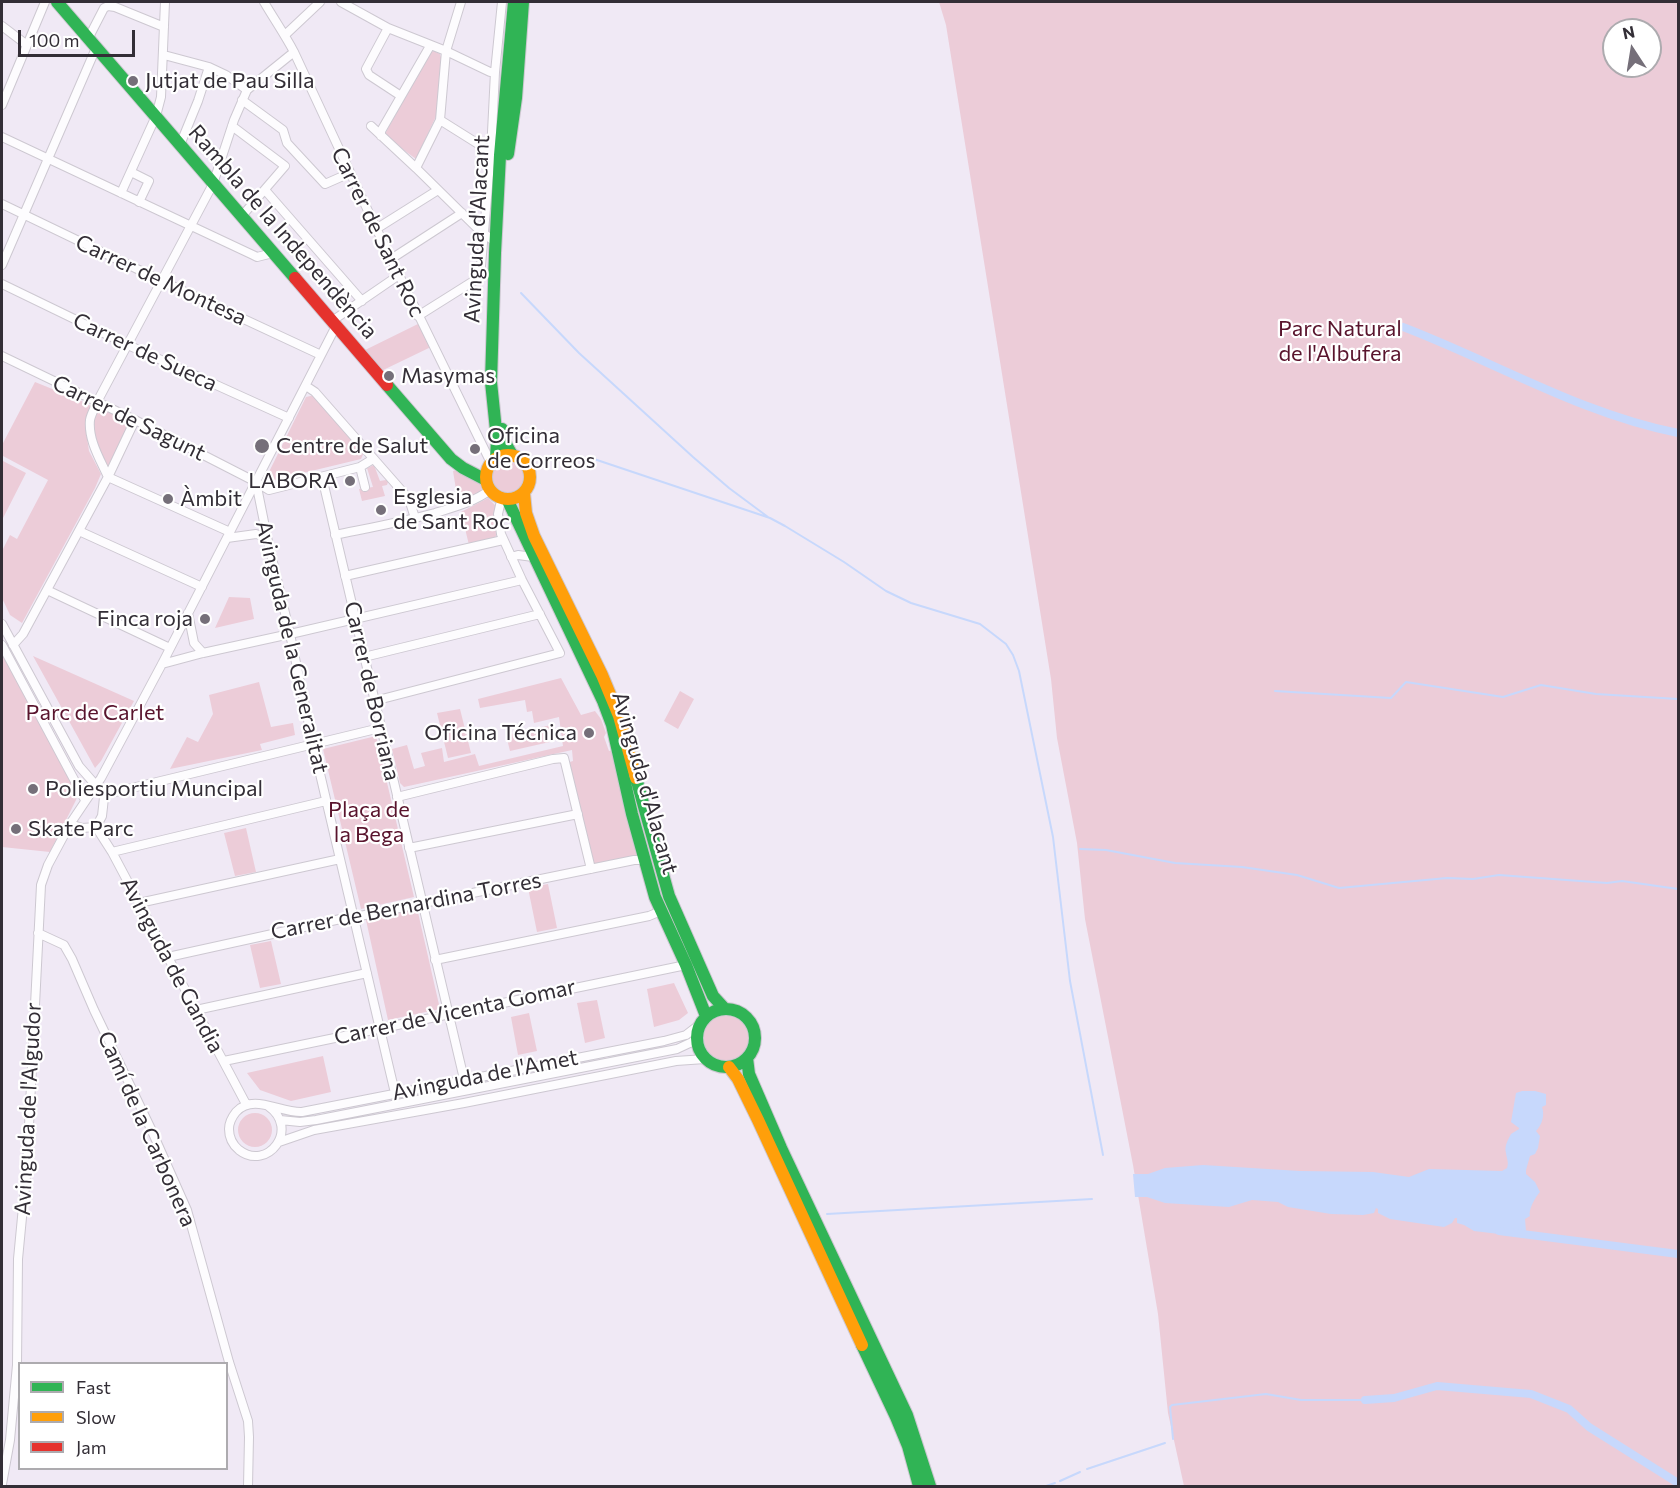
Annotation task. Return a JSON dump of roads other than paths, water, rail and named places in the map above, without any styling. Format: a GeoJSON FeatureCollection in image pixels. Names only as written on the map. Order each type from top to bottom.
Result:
{"type":"FeatureCollection","features":[{"type":"Feature","properties":{"kind":"main road","name":"Rambla de la Independència"},"geometry":{"type":"LineString","coordinates":[[57,2],[451,459],[460,468],[472,472],[488,485]]}},
{"type":"Feature","properties":{"kind":"main road","name":"Avinguda d'Alacant"},"geometry":{"type":"LineString","coordinates":[[493,461],[497,440],[491,382],[495,242],[500,155],[514,2]]}},
{"type":"Feature","properties":{"kind":"main road","name":"Avinguda d'Alacant"},"geometry":{"type":"LineString","coordinates":[[512,455],[503,439],[497,368],[501,255],[523,2]]}},
{"type":"Feature","properties":{"kind":"main road"},"geometry":{"type":"LineString","coordinates":[[506,455],[512,455],[524,462],[530,474],[530,481],[524,493],[513,499],[505,499],[498,497],[488,485],[486,474],[493,461],[506,455]]}},
{"type":"Feature","properties":{"kind":"main road","name":"Avinguda d'Alacant"},"geometry":{"type":"LineString","coordinates":[[524,493],[526,513],[534,536],[602,675],[619,716],[669,896],[713,996],[724,1008]]}},
{"type":"Feature","properties":{"kind":"main road","name":"Avinguda d'Alacant"},"geometry":{"type":"LineString","coordinates":[[505,499],[603,701],[612,725],[655,897],[700,998],[700,1026]]}},
{"type":"Feature","properties":{"kind":"main road"},"geometry":{"type":"LineString","coordinates":[[724,1008],[734,1009],[744,1014],[755,1030],[756,1040],[747,1058],[729,1067],[719,1066],[705,1059],[697,1045],[700,1026],[714,1010],[724,1008]]}},
{"type":"Feature","properties":{"kind":"main road"},"geometry":{"type":"LineString","coordinates":[[747,1058],[749,1074],[781,1148],[907,1415],[930,1486]]}},
{"type":"Feature","properties":{"kind":"main road"},"geometry":{"type":"LineString","coordinates":[[729,1067],[738,1079],[763,1131],[896,1417],[908,1446],[919,1486]]}},
{"type":"Feature","properties":{"kind":"street"},"geometry":{"type":"LineString","coordinates":[[2,105],[45,2]]}},
{"type":"Feature","properties":{"kind":"street"},"geometry":{"type":"LineString","coordinates":[[121,193],[156,116],[161,98],[165,2]]}},
{"type":"Feature","properties":{"kind":"street","name":"Carrer de Sant Roc"},"geometry":{"type":"LineString","coordinates":[[264,2],[294,52],[418,316],[493,461]]}},
{"type":"Feature","properties":{"kind":"street"},"geometry":{"type":"LineString","coordinates":[[285,35],[320,2]]}},
{"type":"Feature","properties":{"kind":"street"},"geometry":{"type":"LineString","coordinates":[[341,2],[388,28],[446,51],[490,72],[495,72]]}},
{"type":"Feature","properties":{"kind":"street"},"geometry":{"type":"LineString","coordinates":[[416,168],[441,120],[446,51],[460,2]]}},
{"type":"Feature","properties":{"kind":"street","name":"Avinguda d'Alacant"},"geometry":{"type":"LineString","coordinates":[[418,316],[480,277],[502,2]]}},
{"type":"Feature","properties":{"kind":"street"},"geometry":{"type":"LineString","coordinates":[[2,265],[104,8],[115,7],[164,27]]}},
{"type":"Feature","properties":{"kind":"street"},"geometry":{"type":"LineString","coordinates":[[2,26],[27,45]]}},
{"type":"Feature","properties":{"kind":"street"},"geometry":{"type":"LineString","coordinates":[[388,28],[366,69],[369,75],[401,96]]}},
{"type":"Feature","properties":{"kind":"street"},"geometry":{"type":"LineString","coordinates":[[381,136],[381,130],[430,46]]}},
{"type":"Feature","properties":{"kind":"street"},"geometry":{"type":"LineString","coordinates":[[267,537],[256,534],[229,535],[108,477],[93,444],[90,430],[91,418],[97,402],[213,184],[232,126],[247,90],[294,52]]}},
{"type":"Feature","properties":{"kind":"street"},"geometry":{"type":"LineString","coordinates":[[164,56],[209,67],[226,75],[247,90]]}},
{"type":"Feature","properties":{"kind":"street"},"geometry":{"type":"LineString","coordinates":[[180,145],[209,67]]}},
{"type":"Feature","properties":{"kind":"street"},"geometry":{"type":"LineString","coordinates":[[242,100],[282,130],[287,143],[325,184],[350,173]]}},
{"type":"Feature","properties":{"kind":"street"},"geometry":{"type":"LineString","coordinates":[[441,120],[491,153]]}},
{"type":"Feature","properties":{"kind":"street"},"geometry":{"type":"LineString","coordinates":[[232,126],[285,166],[241,217]]}},
{"type":"Feature","properties":{"kind":"street"},"geometry":{"type":"LineString","coordinates":[[371,126],[495,242]]}},
{"type":"Feature","properties":{"kind":"street"},"geometry":{"type":"LineString","coordinates":[[2,137],[257,257],[273,253]]}},
{"type":"Feature","properties":{"kind":"street"},"geometry":{"type":"LineString","coordinates":[[131,172],[149,181],[139,202]]}},
{"type":"Feature","properties":{"kind":"street"},"geometry":{"type":"LineString","coordinates":[[265,190],[362,301]]}},
{"type":"Feature","properties":{"kind":"street"},"geometry":{"type":"LineString","coordinates":[[376,229],[438,190]]}},
{"type":"Feature","properties":{"kind":"street","name":"Carrer de Montesa"},"geometry":{"type":"LineString","coordinates":[[2,204],[321,355]]}},
{"type":"Feature","properties":{"kind":"street"},"geometry":{"type":"LineString","coordinates":[[391,259],[462,213]]}},
{"type":"Feature","properties":{"kind":"street"},"geometry":{"type":"LineString","coordinates":[[334,324],[399,275]]}},
{"type":"Feature","properties":{"kind":"street","name":"Carrer de Sueca"},"geometry":{"type":"LineString","coordinates":[[2,284],[128,345],[289,418]]}},
{"type":"Feature","properties":{"kind":"street","name":"Avinguda de l'Algudor"},"geometry":{"type":"LineString","coordinates":[[2,1484],[10,1440],[17,1365],[18,1259],[27,1165],[41,885],[48,865],[70,824],[100,778],[162,664],[306,386],[334,324]]}},
{"type":"Feature","properties":{"kind":"street","name":"Carrer de Sagunt"},"geometry":{"type":"LineString","coordinates":[[2,356],[135,420],[268,490],[360,467],[373,459]]}},
{"type":"Feature","properties":{"kind":"street"},"geometry":{"type":"LineString","coordinates":[[306,386],[315,392],[409,499],[415,518]]}},
{"type":"Feature","properties":{"kind":"street"},"geometry":{"type":"LineString","coordinates":[[13,645],[23,634],[79,531],[135,420]]}},
{"type":"Feature","properties":{"kind":"street"},"geometry":{"type":"LineString","coordinates":[[360,467],[365,487]]}},
{"type":"Feature","properties":{"kind":"street","name":"Carrer de Borriana"},"geometry":{"type":"LineString","coordinates":[[322,477],[464,1079]]}},
{"type":"Feature","properties":{"kind":"street","name":"Avinguda de la Generalitat"},"geometry":{"type":"LineString","coordinates":[[256,482],[291,634],[313,744],[395,1093]]}},
{"type":"Feature","properties":{"kind":"street"},"geometry":{"type":"LineString","coordinates":[[335,535],[458,507],[479,498],[488,485]]}},
{"type":"Feature","properties":{"kind":"street"},"geometry":{"type":"LineString","coordinates":[[374,701],[560,653],[503,540],[498,514],[500,505],[505,499]]}},
{"type":"Feature","properties":{"kind":"street"},"geometry":{"type":"LineString","coordinates":[[79,531],[202,587]]}},
{"type":"Feature","properties":{"kind":"street"},"geometry":{"type":"LineString","coordinates":[[345,576],[503,540]]}},
{"type":"Feature","properties":{"kind":"street"},"geometry":{"type":"LineString","coordinates":[[511,557],[518,555],[533,557]]}},
{"type":"Feature","properties":{"kind":"street"},"geometry":{"type":"LineString","coordinates":[[162,664],[522,580]]}},
{"type":"Feature","properties":{"kind":"street"},"geometry":{"type":"LineString","coordinates":[[47,590],[170,648]]}},
{"type":"Feature","properties":{"kind":"street"},"geometry":{"type":"LineString","coordinates":[[188,613],[194,643],[203,653]]}},
{"type":"Feature","properties":{"kind":"street"},"geometry":{"type":"LineString","coordinates":[[364,657],[540,614]]}},
{"type":"Feature","properties":{"kind":"street"},"geometry":{"type":"LineString","coordinates":[[2,624],[79,766],[96,783],[103,795],[102,816],[96,827],[82,828],[70,824]]}},
{"type":"Feature","properties":{"kind":"street"},"geometry":{"type":"LineString","coordinates":[[2,645],[85,800]]}},
{"type":"Feature","properties":{"kind":"street"},"geometry":{"type":"LineString","coordinates":[[103,795],[380,728]]}},
{"type":"Feature","properties":{"kind":"street"},"geometry":{"type":"LineString","coordinates":[[397,797],[562,757],[591,869]]}},
{"type":"Feature","properties":{"kind":"street"},"geometry":{"type":"LineString","coordinates":[[112,852],[326,801]]}},
{"type":"Feature","properties":{"kind":"street"},"geometry":{"type":"LineString","coordinates":[[409,848],[578,814]]}},
{"type":"Feature","properties":{"kind":"street","name":"Avinguda de Gandia"},"geometry":{"type":"LineString","coordinates":[[96,827],[112,852],[246,1104]]}},
{"type":"Feature","properties":{"kind":"street"},"geometry":{"type":"LineString","coordinates":[[139,903],[340,859]]}},
{"type":"Feature","properties":{"kind":"street","name":"Carrer de Bernardina Torres"},"geometry":{"type":"LineString","coordinates":[[168,957],[353,916],[634,860],[645,860]]}},
{"type":"Feature","properties":{"kind":"street"},"geometry":{"type":"LineString","coordinates":[[435,960],[649,916],[661,911]]}},
{"type":"Feature","properties":{"kind":"street","name":"Camí de la Carbonera"},"geometry":{"type":"LineString","coordinates":[[38,933],[64,945],[72,959],[187,1210],[229,1362],[248,1420],[248,1486]]}},
{"type":"Feature","properties":{"kind":"street","name":"Carrer de Vicenta Gomar"},"geometry":{"type":"LineString","coordinates":[[224,1061],[686,965]]}},
{"type":"Feature","properties":{"kind":"street"},"geometry":{"type":"LineString","coordinates":[[196,1010],[367,973]]}},
{"type":"Feature","properties":{"kind":"street","name":"Avinguda de l'Amet"},"geometry":{"type":"LineString","coordinates":[[268,1106],[302,1112],[664,1041],[686,1035],[700,1026]]}},
{"type":"Feature","properties":{"kind":"street","name":"Avinguda de l'Amet"},"geometry":{"type":"LineString","coordinates":[[280,1120],[304,1122],[677,1049],[686,1046],[700,1026]]}},
{"type":"Feature","properties":{"kind":"street","name":"Avinguda de l'Amet"},"geometry":{"type":"LineString","coordinates":[[279,1142],[314,1130],[676,1061],[705,1059]]}},
{"type":"Feature","properties":{"kind":"street"},"geometry":{"type":"LineString","coordinates":[[255,1103],[268,1106],[280,1120],[282,1134],[279,1142],[265,1154],[248,1155],[234,1145],[229,1129],[231,1121],[246,1104],[255,1103]]}},
{"type":"Feature","properties":{"kind":"water"},"geometry":{"type":"Polygon","coordinates":[[[1522,1091],[1546,1094],[1546,1105],[1542,1107],[1542,1120],[1536,1131],[1540,1136],[1538,1148],[1535,1154],[1530,1156],[1526,1170],[1526,1174],[1535,1182],[1540,1192],[1531,1207],[1530,1216],[1525,1219],[1526,1231],[1500,1228],[1499,1234],[1474,1231],[1457,1223],[1457,1218],[1444,1227],[1390,1219],[1378,1213],[1376,1208],[1374,1213],[1363,1215],[1331,1214],[1288,1207],[1278,1202],[1252,1200],[1229,1207],[1165,1203],[1147,1197],[1135,1197],[1133,1174],[1148,1174],[1165,1168],[1203,1165],[1300,1171],[1373,1172],[1409,1177],[1429,1169],[1502,1171],[1508,1166],[1507,1143],[1511,1134],[1519,1129],[1511,1122],[1516,1093],[1522,1091]]]}},
{"type":"Feature","properties":{"kind":"waterway"},"geometry":{"type":"LineString","coordinates":[[521,293],[579,353],[693,457],[768,517]]}},
{"type":"Feature","properties":{"kind":"waterway"},"geometry":{"type":"LineString","coordinates":[[1403,327],[1573,400],[1607,413],[1678,433]]}},
{"type":"Feature","properties":{"kind":"waterway"},"geometry":{"type":"LineString","coordinates":[[588,457],[770,518],[844,562],[886,591],[911,603],[980,624],[1006,644],[1019,671],[1053,837],[1070,981],[1103,1155]]}},
{"type":"Feature","properties":{"kind":"waterway"},"geometry":{"type":"LineString","coordinates":[[1275,691],[1391,698],[1406,682],[1503,697],[1541,685],[1596,694],[1678,699]]}},
{"type":"Feature","properties":{"kind":"waterway"},"geometry":{"type":"LineString","coordinates":[[1080,849],[1106,850],[1175,863],[1242,867],[1297,875],[1339,888],[1447,878],[1473,879],[1499,875],[1607,883],[1622,881],[1678,889]]}},
{"type":"Feature","properties":{"kind":"waterway"},"geometry":{"type":"LineString","coordinates":[[827,1214],[1092,1199]]}},
{"type":"Feature","properties":{"kind":"waterway"},"geometry":{"type":"LineString","coordinates":[[1499,1231],[1678,1254]]}},
{"type":"Feature","properties":{"kind":"waterway"},"geometry":{"type":"LineString","coordinates":[[1365,1400],[1394,1398],[1437,1386],[1531,1394],[1569,1409],[1589,1427],[1678,1483]]}},
{"type":"Feature","properties":{"kind":"waterway"},"geometry":{"type":"LineString","coordinates":[[1173,1439],[1170,1407],[1172,1405],[1266,1394],[1301,1400],[1365,1400]]}},
{"type":"Feature","properties":{"kind":"waterway"},"geometry":{"type":"LineString","coordinates":[[1087,1469],[1165,1443]]}},
{"type":"Feature","properties":{"kind":"waterway"},"geometry":{"type":"LineString","coordinates":[[1060,1481],[1080,1472]]}},
{"type":"Feature","properties":{"kind":"waterway"},"geometry":{"type":"LineString","coordinates":[[1046,1486],[1055,1483]]}},
{"type":"Feature","properties":{"kind":"place","name":"Jutjat de Pau Silla"},"geometry":{"type":"Point","coordinates":[133,81]}},
{"type":"Feature","properties":{"kind":"place","name":"Masymas"},"geometry":{"type":"Point","coordinates":[389,376]}},
{"type":"Feature","properties":{"kind":"place","name":"Centre de Salut"},"geometry":{"type":"Point","coordinates":[262,446]}},
{"type":"Feature","properties":{"kind":"place","name":"Oficina de Correos"},"geometry":{"type":"Point","coordinates":[475,449]}},
{"type":"Feature","properties":{"kind":"place","name":"LABORA"},"geometry":{"type":"Point","coordinates":[350,481]}},
{"type":"Feature","properties":{"kind":"place","name":"Àmbit"},"geometry":{"type":"Point","coordinates":[168,499]}},
{"type":"Feature","properties":{"kind":"place","name":"Esglesia de Sant Roc"},"geometry":{"type":"Point","coordinates":[381,510]}},
{"type":"Feature","properties":{"kind":"place","name":"Finca roja"},"geometry":{"type":"Point","coordinates":[205,619]}},
{"type":"Feature","properties":{"kind":"place","name":"Oficina Técnica"},"geometry":{"type":"Point","coordinates":[589,733]}},
{"type":"Feature","properties":{"kind":"place","name":"Poliesportiu Muncipal"},"geometry":{"type":"Point","coordinates":[33,789]}},
{"type":"Feature","properties":{"kind":"place","name":"Skate Parc"},"geometry":{"type":"Point","coordinates":[16,829]}},
{"type":"Feature","properties":{"kind":"park label","name":"Parc Natural de l'Albufera"},"geometry":{"type":"Point","coordinates":[1340,342]}},
{"type":"Feature","properties":{"kind":"park label","name":"Parc de Carlet"},"geometry":{"type":"Point","coordinates":[95,713]}},
{"type":"Feature","properties":{"kind":"park label","name":"Plaça de la Bega"},"geometry":{"type":"Point","coordinates":[369,822]}}]}
